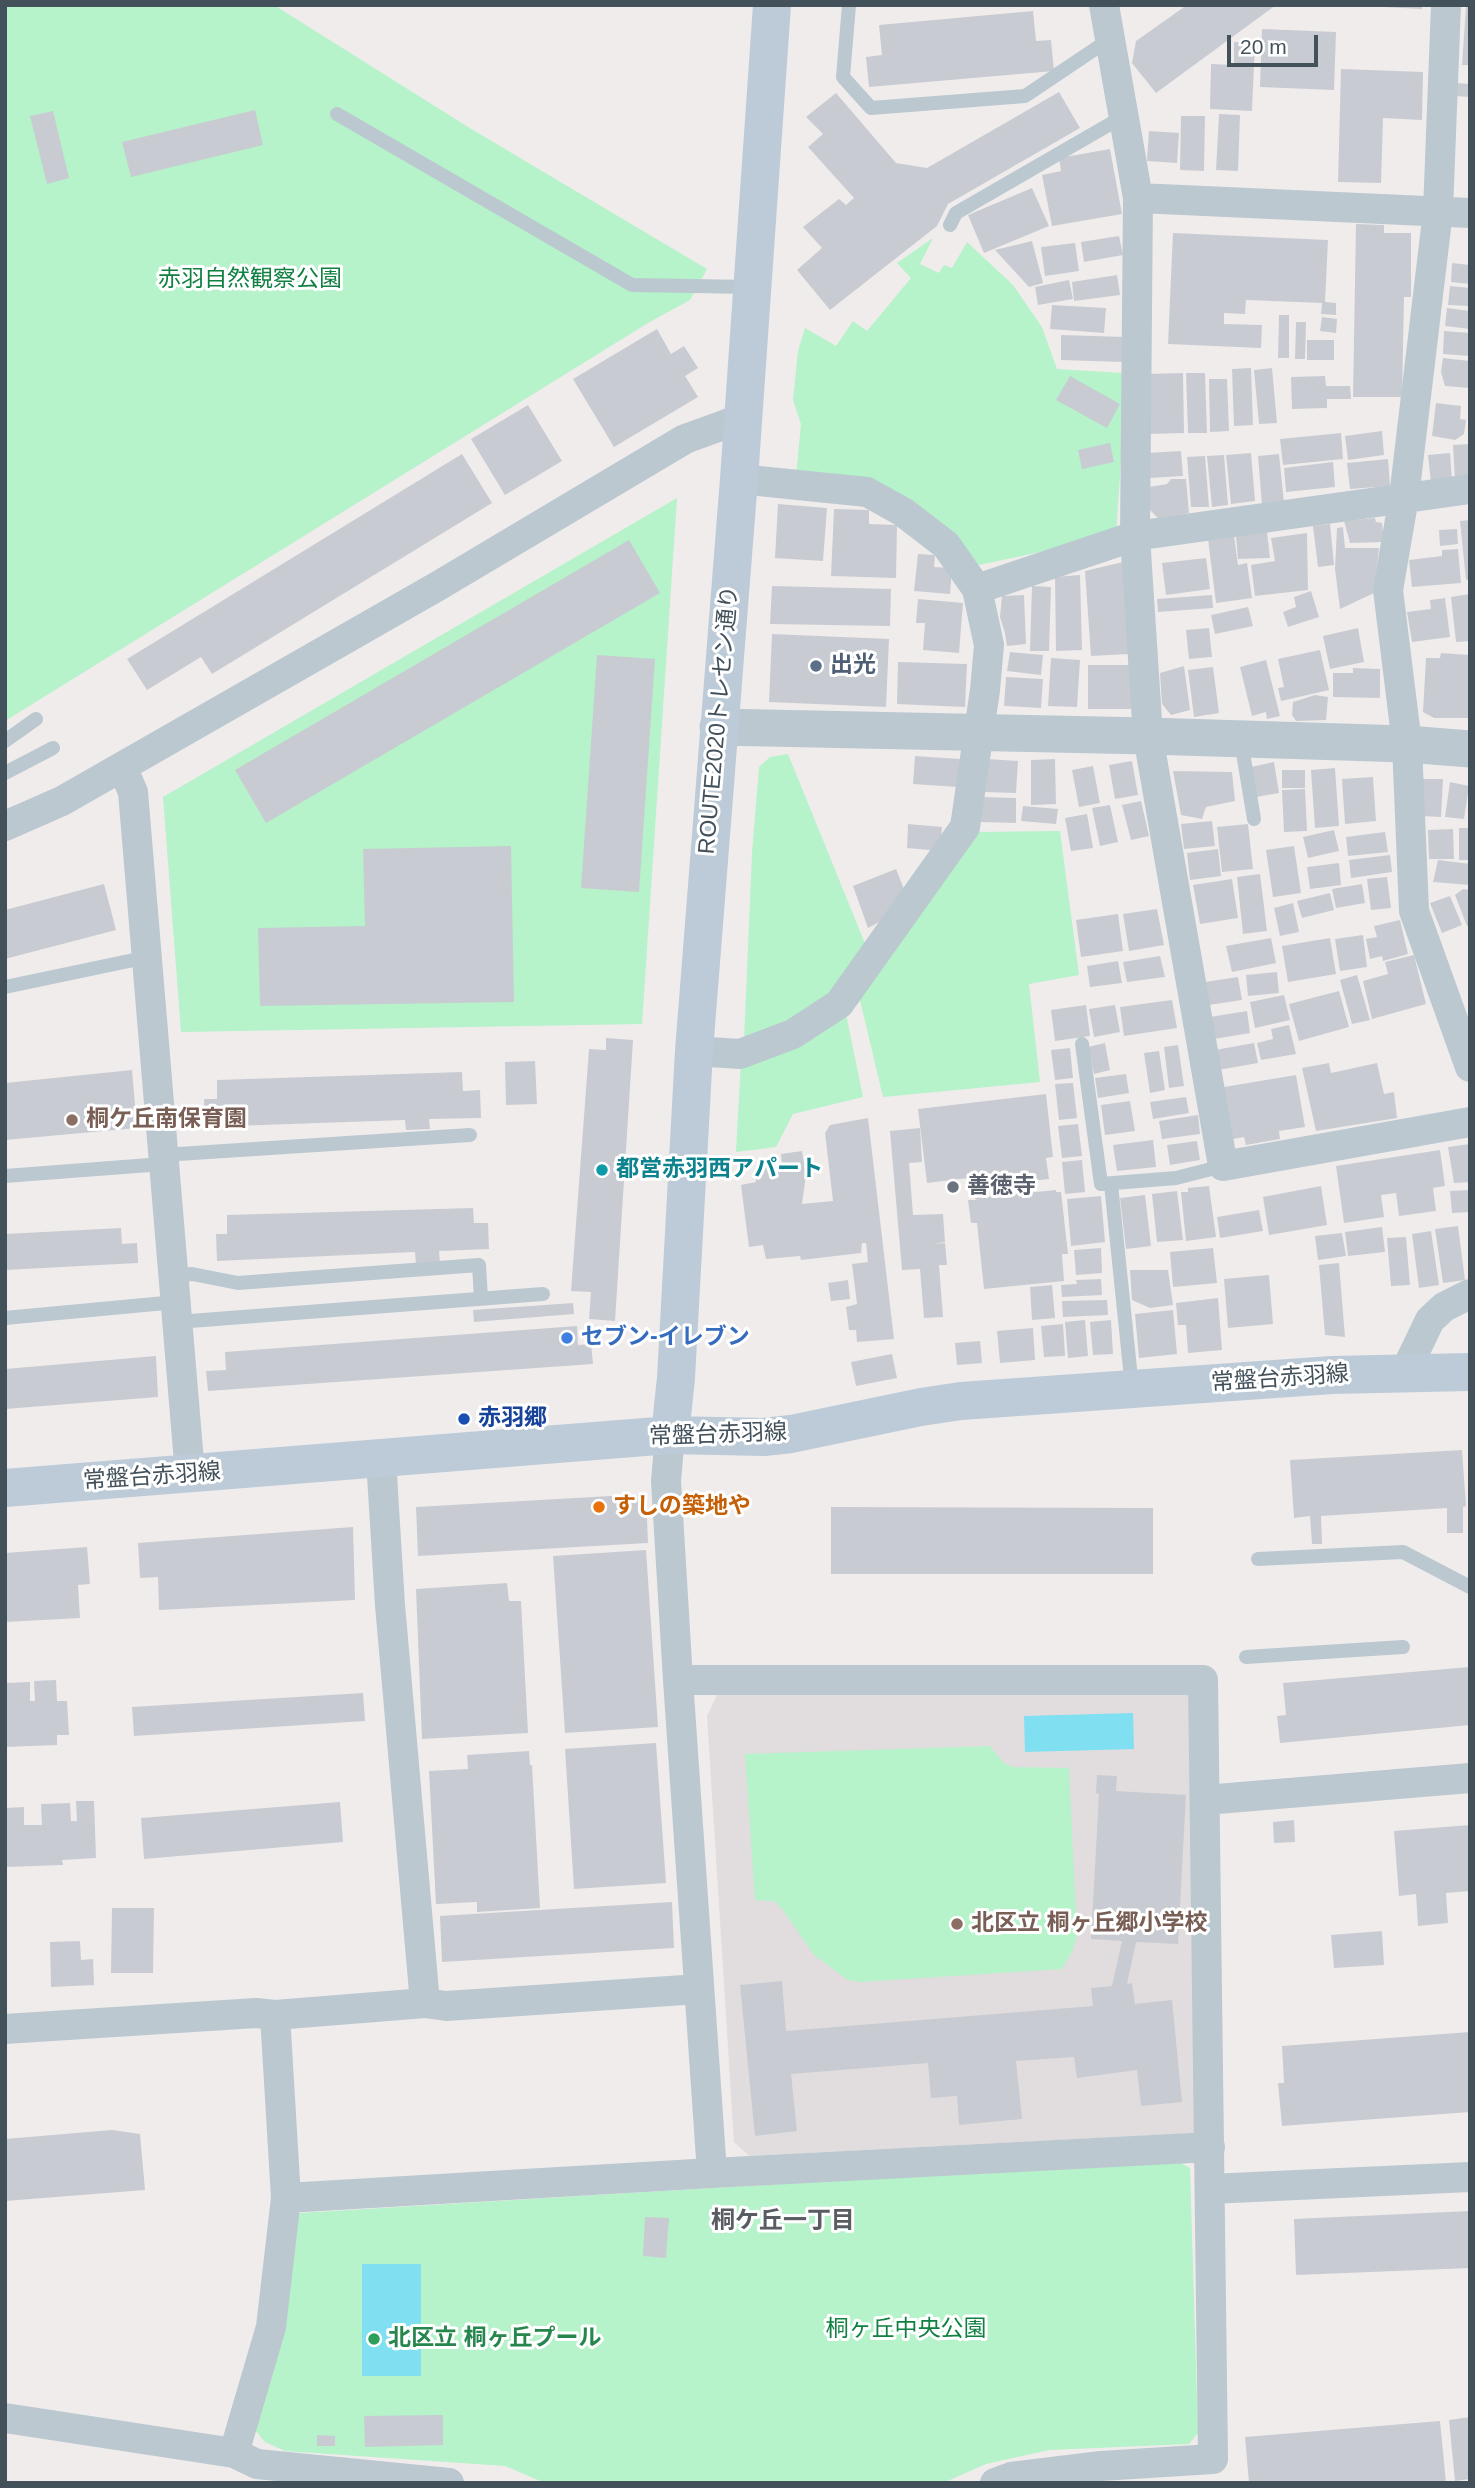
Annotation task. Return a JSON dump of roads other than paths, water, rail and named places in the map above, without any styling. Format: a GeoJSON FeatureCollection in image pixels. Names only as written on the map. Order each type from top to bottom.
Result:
{"type":"FeatureCollection","features":[{"type":"Feature","properties":{"kind":"main road","name":"ROUTE2020トレセン通り"},"geometry":{"type":"LineString","coordinates":[[670,1435],[676,1378],[694,1051],[739,480],[772,5]]}},
{"type":"Feature","properties":{"kind":"main road","name":"常盤台赤羽線"},"geometry":{"type":"LineString","coordinates":[[5,1488],[670,1435],[764,1437],[941,1403],[1405,1372],[1470,1372]]}},
{"type":"Feature","properties":{"kind":"street"},"geometry":{"type":"LineString","coordinates":[[1104,5],[1138,198],[1135,536],[1148,736],[1223,1166],[1470,1122]]}},
{"type":"Feature","properties":{"kind":"street"},"geometry":{"type":"LineString","coordinates":[[1446,5],[1438,211],[1404,497],[1388,590],[1407,744],[1413,911],[1470,1068]]}},
{"type":"Feature","properties":{"kind":"street"},"geometry":{"type":"LineString","coordinates":[[1138,198],[1470,213]]}},
{"type":"Feature","properties":{"kind":"street"},"geometry":{"type":"LineString","coordinates":[[5,826],[62,801],[122,767],[438,586],[685,439],[743,418]]}},
{"type":"Feature","properties":{"kind":"street"},"geometry":{"type":"LineString","coordinates":[[694,1051],[740,1054],[793,1034],[839,1004],[965,827],[989,645],[977,589],[946,545],[904,512],[867,492],[739,480]]}},
{"type":"Feature","properties":{"kind":"street"},"geometry":{"type":"LineString","coordinates":[[977,589],[1135,536],[1470,489]]}},
{"type":"Feature","properties":{"kind":"street"},"geometry":{"type":"LineString","coordinates":[[718,727],[979,731],[1407,744],[1470,749]]}},
{"type":"Feature","properties":{"kind":"street"},"geometry":{"type":"LineString","coordinates":[[122,767],[133,792],[190,1474]]}},
{"type":"Feature","properties":{"kind":"street"},"geometry":{"type":"LineString","coordinates":[[1405,1372],[1430,1320],[1444,1307],[1470,1294]]}},
{"type":"Feature","properties":{"kind":"street"},"geometry":{"type":"LineString","coordinates":[[670,1435],[666,1480],[712,2173]]}},
{"type":"Feature","properties":{"kind":"street"},"geometry":{"type":"LineString","coordinates":[[381,1459],[390,1605],[425,2003]]}},
{"type":"Feature","properties":{"kind":"street"},"geometry":{"type":"LineString","coordinates":[[678,1680],[1203,1680],[1213,2459],[1101,2466],[1011,2477],[995,2483]]}},
{"type":"Feature","properties":{"kind":"street"},"geometry":{"type":"LineString","coordinates":[[1205,1800],[1470,1778]]}},
{"type":"Feature","properties":{"kind":"street"},"geometry":{"type":"LineString","coordinates":[[5,2029],[256,2013],[275,2015],[425,2003],[446,2006],[699,1989]]}},
{"type":"Feature","properties":{"kind":"street"},"geometry":{"type":"LineString","coordinates":[[234,2453],[271,2327],[286,2198],[275,2015]]}},
{"type":"Feature","properties":{"kind":"street"},"geometry":{"type":"LineString","coordinates":[[286,2198],[1210,2147]]}},
{"type":"Feature","properties":{"kind":"street"},"geometry":{"type":"LineString","coordinates":[[1210,2189],[1470,2177]]}},
{"type":"Feature","properties":{"kind":"street"},"geometry":{"type":"LineString","coordinates":[[5,2418],[234,2453],[257,2464],[449,2483]]}},
{"type":"Feature","properties":{"kind":"lane"},"geometry":{"type":"LineString","coordinates":[[849,5],[843,77],[871,108],[1025,96],[1110,39]]}},
{"type":"Feature","properties":{"kind":"lane"},"geometry":{"type":"LineString","coordinates":[[337,114],[632,285],[752,288]]}},
{"type":"Feature","properties":{"kind":"lane"},"geometry":{"type":"LineString","coordinates":[[950,225],[956,213],[1124,116]]}},
{"type":"Feature","properties":{"kind":"lane"},"geometry":{"type":"LineString","coordinates":[[5,741],[36,719]]}},
{"type":"Feature","properties":{"kind":"lane"},"geometry":{"type":"LineString","coordinates":[[1241,739],[1254,819]]}},
{"type":"Feature","properties":{"kind":"lane"},"geometry":{"type":"LineString","coordinates":[[5,774],[53,748]]}},
{"type":"Feature","properties":{"kind":"lane"},"geometry":{"type":"LineString","coordinates":[[5,987],[148,957]]}},
{"type":"Feature","properties":{"kind":"lane"},"geometry":{"type":"LineString","coordinates":[[1082,1044],[1101,1184],[1176,1178],[1223,1166]]}},
{"type":"Feature","properties":{"kind":"lane"},"geometry":{"type":"LineString","coordinates":[[5,1176],[470,1135]]}},
{"type":"Feature","properties":{"kind":"lane"},"geometry":{"type":"LineString","coordinates":[[1111,1184],[1132,1389]]}},
{"type":"Feature","properties":{"kind":"lane"},"geometry":{"type":"LineString","coordinates":[[176,1300],[192,1274],[238,1283],[479,1265],[481,1298]]}},
{"type":"Feature","properties":{"kind":"lane"},"geometry":{"type":"LineString","coordinates":[[5,1318],[176,1300],[481,1298],[543,1294]]}},
{"type":"Feature","properties":{"kind":"lane"},"geometry":{"type":"LineString","coordinates":[[1258,1559],[1403,1552],[1470,1587]]}},
{"type":"Feature","properties":{"kind":"lane"},"geometry":{"type":"LineString","coordinates":[[1247,1657],[1403,1647]]}},
{"type":"Feature","properties":{"kind":"water"},"geometry":{"type":"Polygon","coordinates":[[[1133,1713],[1134,1749],[1025,1752],[1024,1716],[1133,1713]]]}},
{"type":"Feature","properties":{"kind":"water"},"geometry":{"type":"Polygon","coordinates":[[[362,2264],[421,2264],[421,2376],[362,2376],[362,2264]]]}},
{"type":"Feature","properties":{"kind":"place","name":"出光"},"geometry":{"type":"Point","coordinates":[816,666]}},
{"type":"Feature","properties":{"kind":"place","name":"桐ケ丘南保育園"},"geometry":{"type":"Point","coordinates":[72,1120]}},
{"type":"Feature","properties":{"kind":"place","name":"都営赤羽西アパート"},"geometry":{"type":"Point","coordinates":[602,1170]}},
{"type":"Feature","properties":{"kind":"place","name":"善徳寺"},"geometry":{"type":"Point","coordinates":[953,1187]}},
{"type":"Feature","properties":{"kind":"place","name":"セブン-イレブン"},"geometry":{"type":"Point","coordinates":[567,1338]}},
{"type":"Feature","properties":{"kind":"place","name":"赤羽郷"},"geometry":{"type":"Point","coordinates":[464,1419]}},
{"type":"Feature","properties":{"kind":"place","name":"すしの築地や"},"geometry":{"type":"Point","coordinates":[599,1507]}},
{"type":"Feature","properties":{"kind":"place","name":"北区立 桐ヶ丘郷小学校"},"geometry":{"type":"Point","coordinates":[957,1924]}},
{"type":"Feature","properties":{"kind":"place","name":"北区立 桐ヶ丘プール"},"geometry":{"type":"Point","coordinates":[374,2339]}},
{"type":"Feature","properties":{"kind":"district","name":"桐ケ丘一丁目"},"geometry":{"type":"Point","coordinates":[783,2221]}},
{"type":"Feature","properties":{"kind":"park label","name":"赤羽自然観察公園"},"geometry":{"type":"Point","coordinates":[250,280]}},
{"type":"Feature","properties":{"kind":"park label","name":"桐ヶ丘中央公園"},"geometry":{"type":"Point","coordinates":[906,2330]}}]}
